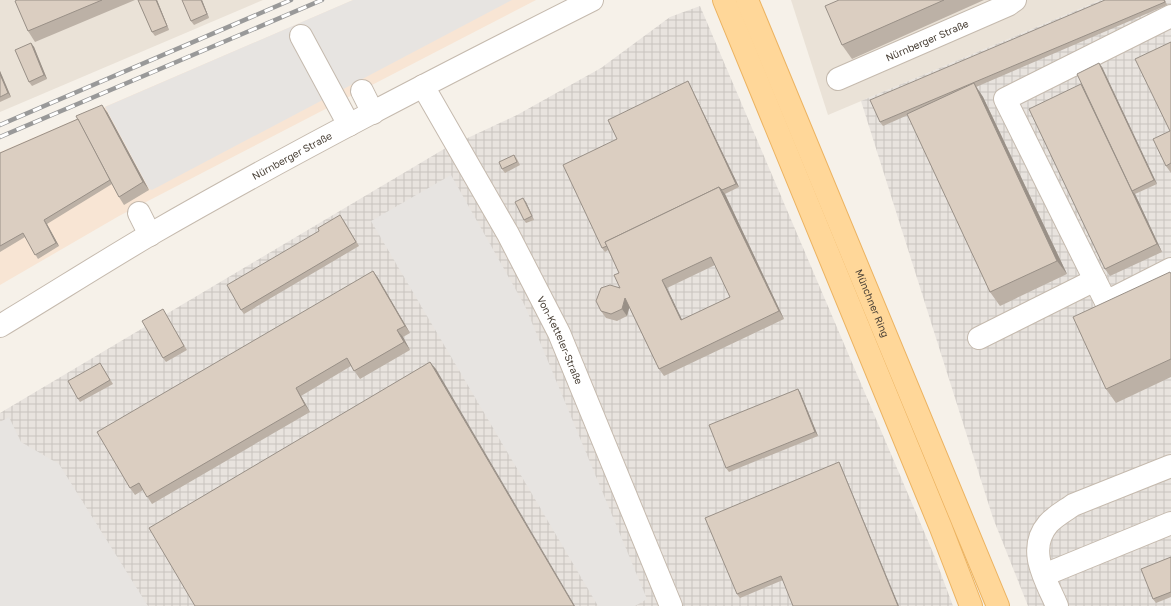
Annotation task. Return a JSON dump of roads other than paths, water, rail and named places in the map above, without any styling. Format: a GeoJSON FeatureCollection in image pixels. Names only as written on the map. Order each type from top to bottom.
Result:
{"type":"FeatureCollection","features":[{"type":"Feature","properties":{"kind":"main road"},"geometry":{"type":"LineString","coordinates":[[724,0],[941,528],[971,606]]}},
{"type":"Feature","properties":{"kind":"main road","name":"Münchner Ring"},"geometry":{"type":"LineString","coordinates":[[747,0],[998,606]]}},
{"type":"Feature","properties":{"kind":"street","name":"Nürnberger Straße"},"geometry":{"type":"LineString","coordinates":[[0,326],[150,235],[256,176],[423,86],[592,0]]}},
{"type":"Feature","properties":{"kind":"street","name":"Nürnberger Straße"},"geometry":{"type":"LineString","coordinates":[[838,79],[1008,5],[1015,0]]}},
{"type":"Feature","properties":{"kind":"street"},"geometry":{"type":"LineString","coordinates":[[1171,16],[1005,99],[1106,302],[1171,269]]}},
{"type":"Feature","properties":{"kind":"street"},"geometry":{"type":"LineString","coordinates":[[301,36],[349,125]]}},
{"type":"Feature","properties":{"kind":"street","name":"Von-Ketteler-Straße"},"geometry":{"type":"LineString","coordinates":[[423,86],[508,234],[559,333],[671,606]]}},
{"type":"Feature","properties":{"kind":"street"},"geometry":{"type":"LineString","coordinates":[[362,91],[373,113]]}},
{"type":"Feature","properties":{"kind":"street"},"geometry":{"type":"LineString","coordinates":[[140,213],[150,235]]}},
{"type":"Feature","properties":{"kind":"street"},"geometry":{"type":"LineString","coordinates":[[979,338],[1095,280]]}},
{"type":"Feature","properties":{"kind":"street"},"geometry":{"type":"LineString","coordinates":[[1057,606],[1038,562],[1038,541],[1048,524],[1074,505],[1171,466]]}},
{"type":"Feature","properties":{"kind":"street"},"geometry":{"type":"LineString","coordinates":[[1044,575],[1171,523]]}},
{"type":"Feature","properties":{"kind":"railway"},"geometry":{"type":"LineString","coordinates":[[0,125],[291,0]]}},
{"type":"Feature","properties":{"kind":"railway"},"geometry":{"type":"LineString","coordinates":[[0,137],[322,0]]}}]}
